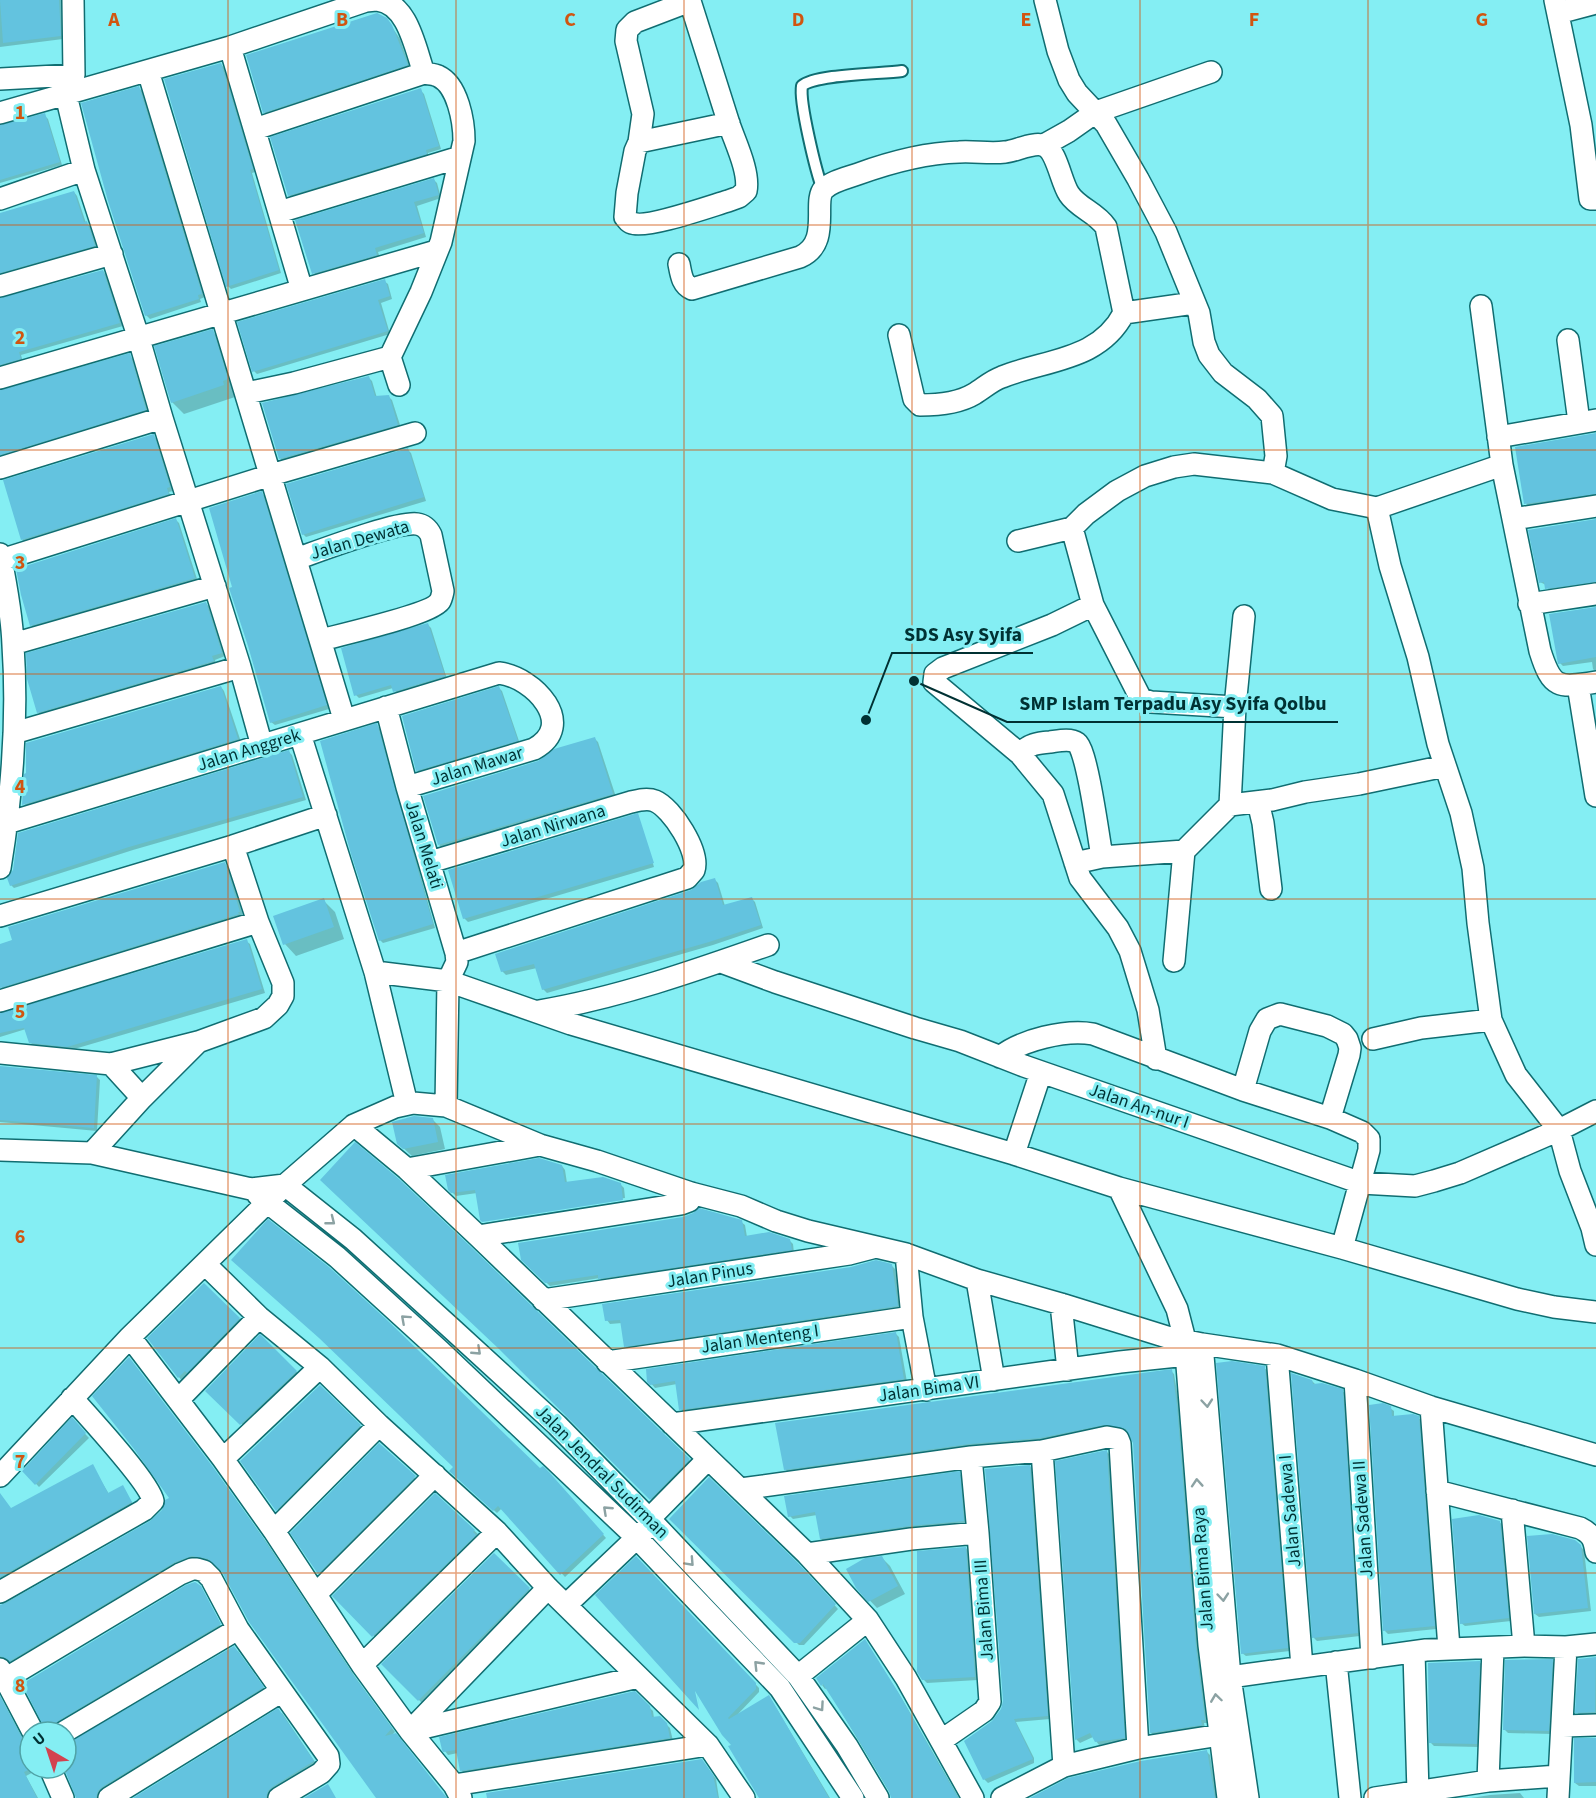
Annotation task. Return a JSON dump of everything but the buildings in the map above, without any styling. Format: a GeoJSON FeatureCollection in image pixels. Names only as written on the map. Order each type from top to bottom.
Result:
{"type":"FeatureCollection","features":[{"type":"Feature","properties":{"kind":"street"},"geometry":{"type":"LineString","coordinates":[[0,79],[74,75],[73,0]]}},
{"type":"Feature","properties":{"kind":"street"},"geometry":{"type":"LineString","coordinates":[[690,0],[747,185],[744,194],[728,201],[643,224],[631,223],[625,212],[643,114],[627,48],[627,30],[635,22],[690,0]]}},
{"type":"Feature","properties":{"kind":"street"},"geometry":{"type":"LineString","coordinates":[[1045,0],[1058,51],[1069,80],[1077,93],[1106,124],[1153,207],[1199,313],[1204,342],[1215,365],[1264,406],[1272,416],[1276,456],[1273,473]]}},
{"type":"Feature","properties":{"kind":"street"},"geometry":{"type":"LineString","coordinates":[[0,113],[230,47],[366,1],[384,1],[399,10],[405,20],[424,73]]}},
{"type":"Feature","properties":{"kind":"street"},"geometry":{"type":"LineString","coordinates":[[1596,3],[1557,6],[1581,125],[1590,199],[1596,198]]}},
{"type":"Feature","properties":{"kind":"street"},"geometry":{"type":"LineString","coordinates":[[230,47],[302,290]]}},
{"type":"Feature","properties":{"kind":"street"},"geometry":{"type":"LineString","coordinates":[[148,71],[344,719]]}},
{"type":"Feature","properties":{"kind":"street"},"geometry":{"type":"LineString","coordinates":[[679,264],[682,279],[692,289],[804,255],[812,249],[818,232],[823,189],[841,180],[886,163],[905,159],[942,153],[1000,153],[1044,145],[1096,112],[1211,72]]}},
{"type":"Feature","properties":{"kind":"street"},"geometry":{"type":"LineString","coordinates":[[255,129],[424,73],[440,76],[459,105],[464,133],[446,227],[420,292],[390,357],[399,385]]}},
{"type":"Feature","properties":{"kind":"street"},"geometry":{"type":"LineString","coordinates":[[66,95],[84,170],[139,339],[262,746]]}},
{"type":"Feature","properties":{"kind":"street"},"geometry":{"type":"LineString","coordinates":[[639,142],[729,123]]}},
{"type":"Feature","properties":{"kind":"street"},"geometry":{"type":"LineString","coordinates":[[899,335],[914,399],[921,405],[968,397],[1004,376],[1088,349],[1108,338],[1114,331],[1124,313],[1106,226],[1098,215],[1072,198],[1062,180],[1052,153],[1044,145]]}},
{"type":"Feature","properties":{"kind":"street"},"geometry":{"type":"LineString","coordinates":[[279,212],[460,157]]}},
{"type":"Feature","properties":{"kind":"street"},"geometry":{"type":"LineString","coordinates":[[0,199],[84,170]]}},
{"type":"Feature","properties":{"kind":"street"},"geometry":{"type":"LineString","coordinates":[[0,378],[436,251]]}},
{"type":"Feature","properties":{"kind":"street"},"geometry":{"type":"LineString","coordinates":[[0,286],[112,254]]}},
{"type":"Feature","properties":{"kind":"street"},"geometry":{"type":"LineString","coordinates":[[1124,313],[1194,303]]}},
{"type":"Feature","properties":{"kind":"street"},"geometry":{"type":"LineString","coordinates":[[1480,306],[1498,437],[1540,651],[1550,676],[1560,684],[1587,683],[1585,720],[1596,796]]}},
{"type":"Feature","properties":{"kind":"street"},"geometry":{"type":"LineString","coordinates":[[1498,437],[1587,421],[1568,340]]}},
{"type":"Feature","properties":{"kind":"street"},"geometry":{"type":"LineString","coordinates":[[247,393],[390,357]]}},
{"type":"Feature","properties":{"kind":"street"},"geometry":{"type":"LineString","coordinates":[[0,468],[162,418]]}},
{"type":"Feature","properties":{"kind":"street"},"geometry":{"type":"LineString","coordinates":[[0,868],[7,823],[14,733],[14,644],[1,557],[415,433]]}},
{"type":"Feature","properties":{"kind":"street"},"geometry":{"type":"LineString","coordinates":[[1018,541],[1072,528],[1086,514],[1117,491],[1145,476],[1174,466],[1194,464],[1273,473],[1332,499],[1377,508],[1503,465]]}},
{"type":"Feature","properties":{"kind":"street"},"geometry":{"type":"LineString","coordinates":[[1513,519],[1596,506]]}},
{"type":"Feature","properties":{"kind":"street"},"geometry":{"type":"LineString","coordinates":[[1377,508],[1390,566],[1418,657],[1445,766],[1459,805],[1473,868],[1491,1020],[1516,1075],[1558,1130],[1596,1245]]}},
{"type":"Feature","properties":{"kind":"street","name":"Jalan Dewata"},"geometry":{"type":"LineString","coordinates":[[296,559],[398,526],[412,524],[424,527],[431,535],[443,591],[441,600],[434,606],[416,614],[321,640]]}},
{"type":"Feature","properties":{"kind":"street"},"geometry":{"type":"LineString","coordinates":[[1072,528],[1093,605],[1141,699],[1151,702],[1235,707]]}},
{"type":"Feature","properties":{"kind":"street"},"geometry":{"type":"LineString","coordinates":[[14,644],[215,586]]}},
{"type":"Feature","properties":{"kind":"street"},"geometry":{"type":"LineString","coordinates":[[1529,604],[1596,594]]}},
{"type":"Feature","properties":{"kind":"street"},"geometry":{"type":"LineString","coordinates":[[1093,605],[1052,625],[943,668],[933,678],[937,686],[1020,754],[1044,781],[1056,800],[1080,878],[1111,918],[1130,951],[1148,1010],[1156,1059]]}},
{"type":"Feature","properties":{"kind":"street"},"geometry":{"type":"LineString","coordinates":[[1230,805],[1235,707],[1244,616]]}},
{"type":"Feature","properties":{"kind":"street"},"geometry":{"type":"LineString","coordinates":[[14,733],[240,667]]}},
{"type":"Feature","properties":{"kind":"street","name":"Jalan Mawar"},"geometry":{"type":"LineString","coordinates":[[407,787],[542,745],[552,726],[552,716],[548,705],[542,697],[520,680],[508,674],[490,675]]}},
{"type":"Feature","properties":{"kind":"street","name":"Jalan Anggrek"},"geometry":{"type":"LineString","coordinates":[[7,823],[490,675]]}},
{"type":"Feature","properties":{"kind":"street","name":"Jalan Melati"},"geometry":{"type":"LineString","coordinates":[[386,707],[456,953]]}},
{"type":"Feature","properties":{"kind":"street"},"geometry":{"type":"LineString","coordinates":[[300,734],[375,972],[406,1104]]}},
{"type":"Feature","properties":{"kind":"street"},"geometry":{"type":"LineString","coordinates":[[1020,754],[1024,749],[1035,744],[1069,740],[1080,745],[1087,767],[1102,857]]}},
{"type":"Feature","properties":{"kind":"street"},"geometry":{"type":"LineString","coordinates":[[1174,961],[1184,851],[1230,805],[1258,802],[1445,766]]}},
{"type":"Feature","properties":{"kind":"street","name":"Jalan Nirwana"},"geometry":{"type":"LineString","coordinates":[[430,862],[640,800],[658,802],[672,814],[692,849],[694,870],[687,878],[456,953]]}},
{"type":"Feature","properties":{"kind":"street"},"geometry":{"type":"LineString","coordinates":[[1258,802],[1263,823],[1270,889]]}},
{"type":"Feature","properties":{"kind":"street"},"geometry":{"type":"LineString","coordinates":[[0,916],[233,846],[326,815]]}},
{"type":"Feature","properties":{"kind":"street"},"geometry":{"type":"LineString","coordinates":[[0,1053],[111,1064],[198,1042],[264,1018],[279,1005],[283,996],[283,983],[258,922],[233,846]]}},
{"type":"Feature","properties":{"kind":"street"},"geometry":{"type":"LineString","coordinates":[[1075,863],[1102,857],[1184,851]]}},
{"type":"Feature","properties":{"kind":"street"},"geometry":{"type":"LineString","coordinates":[[0,1002],[258,922]]}},
{"type":"Feature","properties":{"kind":"street"},"geometry":{"type":"LineString","coordinates":[[536,1012],[565,1007],[721,962],[768,945]]}},
{"type":"Feature","properties":{"kind":"street"},"geometry":{"type":"LineString","coordinates":[[446,1106],[448,981],[456,962],[456,953]]}},
{"type":"Feature","properties":{"kind":"street","name":"Jalan An-nur I"},"geometry":{"type":"LineString","coordinates":[[721,962],[775,982],[960,1041],[1041,1072],[1361,1183],[1415,1186],[1434,1181],[1460,1173],[1596,1111]]}},
{"type":"Feature","properties":{"kind":"street"},"geometry":{"type":"LineString","coordinates":[[375,972],[448,981],[571,1024],[1014,1154],[1119,1188],[1342,1248],[1517,1299],[1554,1307],[1596,1312]]}},
{"type":"Feature","properties":{"kind":"street"},"geometry":{"type":"LineString","coordinates":[[1243,1090],[1260,1031],[1267,1020],[1280,1014],[1327,1026],[1343,1034],[1350,1048],[1330,1119]]}},
{"type":"Feature","properties":{"kind":"street"},"geometry":{"type":"LineString","coordinates":[[1372,1039],[1421,1028],[1491,1020]]}},
{"type":"Feature","properties":{"kind":"street"},"geometry":{"type":"LineString","coordinates":[[1000,1057],[1022,1044],[1084,1032],[1362,1132],[1369,1139],[1369,1150],[1342,1248]]}},
{"type":"Feature","properties":{"kind":"street"},"geometry":{"type":"LineString","coordinates":[[92,1153],[142,1098],[198,1042]]}},
{"type":"Feature","properties":{"kind":"street"},"geometry":{"type":"LineString","coordinates":[[111,1064],[142,1098]]}},
{"type":"Feature","properties":{"kind":"street"},"geometry":{"type":"LineString","coordinates":[[1014,1154],[1041,1072]]}},
{"type":"Feature","properties":{"kind":"street"},"geometry":{"type":"LineString","coordinates":[[0,1476],[130,1337],[285,1185],[354,1125],[406,1104],[426,1103],[446,1106],[540,1145],[741,1206],[776,1221],[808,1231],[906,1254],[977,1280],[1061,1304],[1191,1346],[1277,1355],[1431,1407],[1596,1455]]}},
{"type":"Feature","properties":{"kind":"street"},"geometry":{"type":"LineString","coordinates":[[354,1125],[407,1169],[478,1236],[807,1554],[868,1620],[906,1678],[973,1798]]}},
{"type":"Feature","properties":{"kind":"street"},"geometry":{"type":"LineString","coordinates":[[407,1169],[540,1145]]}},
{"type":"Feature","properties":{"kind":"street"},"geometry":{"type":"LineString","coordinates":[[0,1150],[92,1153],[251,1189],[285,1185]]}},
{"type":"Feature","properties":{"kind":"street","name":"Jalan Jendral Sudirman"},"geometry":{"type":"LineString","coordinates":[[285,1185],[353,1239],[557,1425],[651,1521],[798,1676],[847,1746],[878,1798]]}},
{"type":"Feature","properties":{"kind":"street"},"geometry":{"type":"LineString","coordinates":[[1119,1188],[1177,1310],[1191,1346]]}},
{"type":"Feature","properties":{"kind":"street","name":"Jalan Jendral Sudirman"},"geometry":{"type":"LineString","coordinates":[[251,1189],[337,1257],[441,1351],[636,1538],[780,1688],[853,1798]]}},
{"type":"Feature","properties":{"kind":"street"},"geometry":{"type":"LineString","coordinates":[[478,1236],[681,1204],[689,1201],[692,1193]]}},
{"type":"Feature","properties":{"kind":"street","name":"Jalan Pinus"},"geometry":{"type":"LineString","coordinates":[[543,1300],[849,1254],[875,1246]]}},
{"type":"Feature","properties":{"kind":"street"},"geometry":{"type":"LineString","coordinates":[[906,1254],[912,1317],[926,1390]]}},
{"type":"Feature","properties":{"kind":"street"},"geometry":{"type":"LineString","coordinates":[[205,1264],[259,1317],[320,1367],[378,1425],[497,1532],[549,1588],[708,1745],[744,1798]]}},
{"type":"Feature","properties":{"kind":"street"},"geometry":{"type":"LineString","coordinates":[[977,1280],[994,1380]]}},
{"type":"Feature","properties":{"kind":"street"},"geometry":{"type":"LineString","coordinates":[[1061,1304],[1068,1370]]}},
{"type":"Feature","properties":{"kind":"street"},"geometry":{"type":"LineString","coordinates":[[179,1399],[259,1317]]}},
{"type":"Feature","properties":{"kind":"street","name":"Jalan Menteng I"},"geometry":{"type":"LineString","coordinates":[[607,1362],[912,1317]]}},
{"type":"Feature","properties":{"kind":"street"},"geometry":{"type":"LineString","coordinates":[[130,1337],[179,1399],[274,1531],[362,1665],[410,1731],[458,1791],[708,1745]]}},
{"type":"Feature","properties":{"kind":"street","name":"Jalan Bima VI"},"geometry":{"type":"LineString","coordinates":[[672,1424],[1068,1370],[1191,1346]]}},
{"type":"Feature","properties":{"kind":"street","name":"Jalan Bima Raya"},"geometry":{"type":"LineString","coordinates":[[1191,1346],[1230,1677],[1228,1798]]}},
{"type":"Feature","properties":{"kind":"street","name":"Jalan Bima Raya"},"geometry":{"type":"LineString","coordinates":[[1191,1346],[1209,1645],[1248,1798]]}},
{"type":"Feature","properties":{"kind":"street","name":"Jalan Sadewa I"},"geometry":{"type":"LineString","coordinates":[[1277,1355],[1302,1666]]}},
{"type":"Feature","properties":{"kind":"street"},"geometry":{"type":"LineString","coordinates":[[223,1459],[320,1367]]}},
{"type":"Feature","properties":{"kind":"street","name":"Jalan Sadewa II"},"geometry":{"type":"LineString","coordinates":[[1355,1380],[1372,1658]]}},
{"type":"Feature","properties":{"kind":"street"},"geometry":{"type":"LineString","coordinates":[[0,1592],[144,1510],[153,1501],[141,1480],[72,1398]]}},
{"type":"Feature","properties":{"kind":"street"},"geometry":{"type":"LineString","coordinates":[[1431,1407],[1449,1648]]}},
{"type":"Feature","properties":{"kind":"street"},"geometry":{"type":"LineString","coordinates":[[274,1531],[378,1425]]}},
{"type":"Feature","properties":{"kind":"street"},"geometry":{"type":"LineString","coordinates":[[539,1446],[557,1425]]}},
{"type":"Feature","properties":{"kind":"street"},"geometry":{"type":"LineString","coordinates":[[741,1490],[971,1457],[1042,1451],[1107,1437],[1116,1438],[1120,1442],[1138,1748]]}},
{"type":"Feature","properties":{"kind":"street"},"geometry":{"type":"LineString","coordinates":[[1042,1451],[1064,1766]]}},
{"type":"Feature","properties":{"kind":"street","name":"Jalan Bima III"},"geometry":{"type":"LineString","coordinates":[[942,1740],[984,1711],[990,1702],[971,1457]]}},
{"type":"Feature","properties":{"kind":"street"},"geometry":{"type":"LineString","coordinates":[[566,1605],[636,1538],[708,1459]]}},
{"type":"Feature","properties":{"kind":"street"},"geometry":{"type":"LineString","coordinates":[[316,1594],[435,1475]]}},
{"type":"Feature","properties":{"kind":"street"},"geometry":{"type":"LineString","coordinates":[[1437,1491],[1580,1528],[1590,1534],[1595,1544]]}},
{"type":"Feature","properties":{"kind":"street"},"geometry":{"type":"LineString","coordinates":[[1512,1510],[1524,1646]]}},
{"type":"Feature","properties":{"kind":"street"},"geometry":{"type":"LineString","coordinates":[[362,1665],[497,1532]]}},
{"type":"Feature","properties":{"kind":"street"},"geometry":{"type":"LineString","coordinates":[[807,1554],[911,1539],[978,1533]]}},
{"type":"Feature","properties":{"kind":"street"},"geometry":{"type":"LineString","coordinates":[[27,1720],[3,1674],[180,1574],[192,1569],[204,1571],[211,1578],[238,1629],[326,1751],[329,1760],[329,1764],[321,1773],[279,1798]]}},
{"type":"Feature","properties":{"kind":"street"},"geometry":{"type":"LineString","coordinates":[[410,1731],[549,1588]]}},
{"type":"Feature","properties":{"kind":"street"},"geometry":{"type":"LineString","coordinates":[[798,1676],[868,1620]]}},
{"type":"Feature","properties":{"kind":"street"},"geometry":{"type":"LineString","coordinates":[[78,1724],[238,1629]]}},
{"type":"Feature","properties":{"kind":"street"},"geometry":{"type":"LineString","coordinates":[[1230,1677],[1449,1648],[1566,1647],[1596,1644]]}},
{"type":"Feature","properties":{"kind":"street"},"geometry":{"type":"LineString","coordinates":[[1558,1798],[1566,1647]]}},
{"type":"Feature","properties":{"kind":"street"},"geometry":{"type":"LineString","coordinates":[[1488,1781],[1493,1648]]}},
{"type":"Feature","properties":{"kind":"street"},"geometry":{"type":"LineString","coordinates":[[1413,1652],[1418,1793]]}},
{"type":"Feature","properties":{"kind":"street"},"geometry":{"type":"LineString","coordinates":[[1336,1662],[1350,1798]]}},
{"type":"Feature","properties":{"kind":"street"},"geometry":{"type":"LineString","coordinates":[[410,1731],[638,1677]]}},
{"type":"Feature","properties":{"kind":"street"},"geometry":{"type":"LineString","coordinates":[[109,1798],[282,1691]]}},
{"type":"Feature","properties":{"kind":"street"},"geometry":{"type":"LineString","coordinates":[[1563,1726],[1596,1725]]}},
{"type":"Feature","properties":{"kind":"street"},"geometry":{"type":"LineString","coordinates":[[1002,1798],[1064,1766],[1138,1748],[1230,1733]]}},
{"type":"Feature","properties":{"kind":"street"},"geometry":{"type":"LineString","coordinates":[[1375,1798],[1488,1781],[1558,1776]]}},
{"type":"Feature","properties":{"kind":"street"},"geometry":{"type":"LineString","coordinates":[[55,1780],[63,1798]]}},
{"type":"Feature","properties":{"kind":"lane"},"geometry":{"type":"LineString","coordinates":[[823,189],[818,177],[804,111],[802,86],[807,82],[823,79],[902,71]]}},
{"type":"Feature","properties":{"kind":"place","name":"SMP Islam Terpadu Asy Syifa Qolbu"},"geometry":{"type":"Point","coordinates":[914,681]}},
{"type":"Feature","properties":{"kind":"place","name":"SDS Asy Syifa"},"geometry":{"type":"Point","coordinates":[866,720]}}]}
